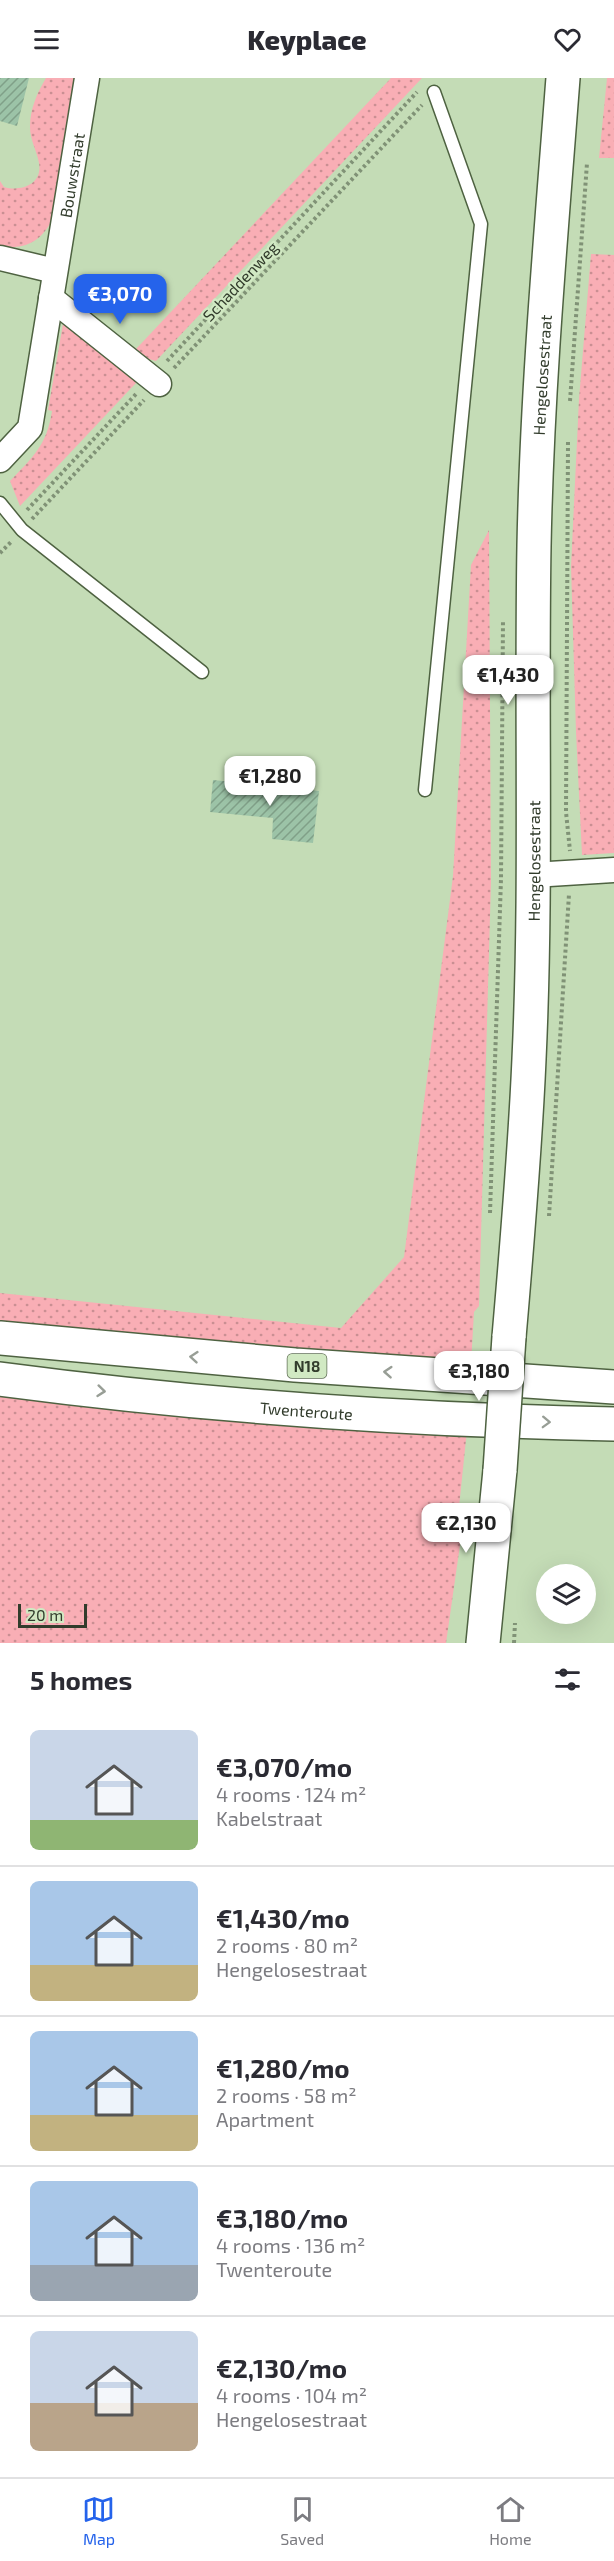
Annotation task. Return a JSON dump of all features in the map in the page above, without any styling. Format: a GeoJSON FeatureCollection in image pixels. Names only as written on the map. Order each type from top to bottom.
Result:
{"type":"FeatureCollection","features":[{"type":"Feature","properties":{"kind":"main road","name":"Hengelosestraat"},"geometry":{"type":"LineString","coordinates":[[483,1643],[500,1470],[528,1081],[533,875],[534,558],[538,439],[562,78]]}},
{"type":"Feature","properties":{"kind":"main road","name":"N18"},"geometry":{"type":"LineString","coordinates":[[0,1338],[295,1365],[614,1387]]}},
{"type":"Feature","properties":{"kind":"main road","name":"Twenteroute"},"geometry":{"type":"LineString","coordinates":[[0,1379],[188,1401],[341,1414],[614,1424]]}},
{"type":"Feature","properties":{"kind":"street","name":"Bouwstraat"},"geometry":{"type":"LineString","coordinates":[[0,460],[30,428],[87,78]]}},
{"type":"Feature","properties":{"kind":"street"},"geometry":{"type":"LineString","coordinates":[[0,258],[55,271]]}},
{"type":"Feature","properties":{"kind":"street"},"geometry":{"type":"LineString","coordinates":[[51,298],[155,381]]}},
{"type":"Feature","properties":{"kind":"street"},"geometry":{"type":"LineString","coordinates":[[533,875],[614,870]]}},
{"type":"Feature","properties":{"kind":"lane"},"geometry":{"type":"LineString","coordinates":[[425,790],[481,224],[434,92]]}},
{"type":"Feature","properties":{"kind":"lane"},"geometry":{"type":"LineString","coordinates":[[0,503],[19,526],[202,672]]}},
{"type":"Feature","properties":{"kind":"path","name":"Schaddenweg"},"geometry":{"type":"LineString","coordinates":[[19,526],[155,381],[422,87]]}},
{"type":"Feature","properties":{"kind":"path","name":"Schaddenweg"},"geometry":{"type":"LineString","coordinates":[[0,553],[19,526],[155,381],[434,92]]}},
{"type":"Feature","properties":{"kind":"path","name":"Hengelosestraat"},"geometry":{"type":"LineString","coordinates":[[569,408],[587,160]]}},
{"type":"Feature","properties":{"kind":"path","name":"Hengelosestraat"},"geometry":{"type":"LineString","coordinates":[[547,1227],[551,1204],[565,933],[572,872],[566,812],[568,431]]}},
{"type":"Feature","properties":{"kind":"shaded area"},"geometry":{"type":"Polygon","coordinates":[[[46,78],[74,78],[53,218],[44,232],[32,242],[17,247],[0,245],[0,181],[4,187],[23,187],[34,182],[39,171],[30,120],[35,101],[46,78]]]}},
{"type":"Feature","properties":{"kind":"shaded area"},"geometry":{"type":"Polygon","coordinates":[[[391,78],[422,78],[156,361],[149,359],[136,349],[391,78]]]}},
{"type":"Feature","properties":{"kind":"shaded area"},"geometry":{"type":"Polygon","coordinates":[[[607,78],[614,78],[614,158],[599,158],[607,78]]]}},
{"type":"Feature","properties":{"kind":"shaded area"},"geometry":{"type":"Polygon","coordinates":[[[591,254],[614,255],[614,853],[582,855],[571,567],[579,399],[591,254]]]}},
{"type":"Feature","properties":{"kind":"shaded area"},"geometry":{"type":"Polygon","coordinates":[[[64,318],[136,376],[136,383],[20,506],[10,481],[38,450],[47,433],[52,411],[48,410],[64,318]]]}},
{"type":"Feature","properties":{"kind":"shaded area"},"geometry":{"type":"Polygon","coordinates":[[[489,530],[491,881],[479,1306],[474,1312],[471,1364],[0,1327],[0,1293],[341,1328],[404,1257],[453,876],[471,565],[489,530]]]}},
{"type":"Feature","properties":{"kind":"shaded area"},"geometry":{"type":"Polygon","coordinates":[[[0,1395],[467,1430],[459,1507],[464,1517],[446,1643],[0,1643],[0,1395]]]}},
{"type":"Feature","properties":{"kind":"building"},"geometry":{"type":"Polygon","coordinates":[[[0,78],[29,78],[17,126],[0,121],[0,78]]]}},
{"type":"Feature","properties":{"kind":"building"},"geometry":{"type":"Polygon","coordinates":[[[213,780],[319,791],[313,843],[272,839],[273,818],[210,812],[213,780]]]}}]}
